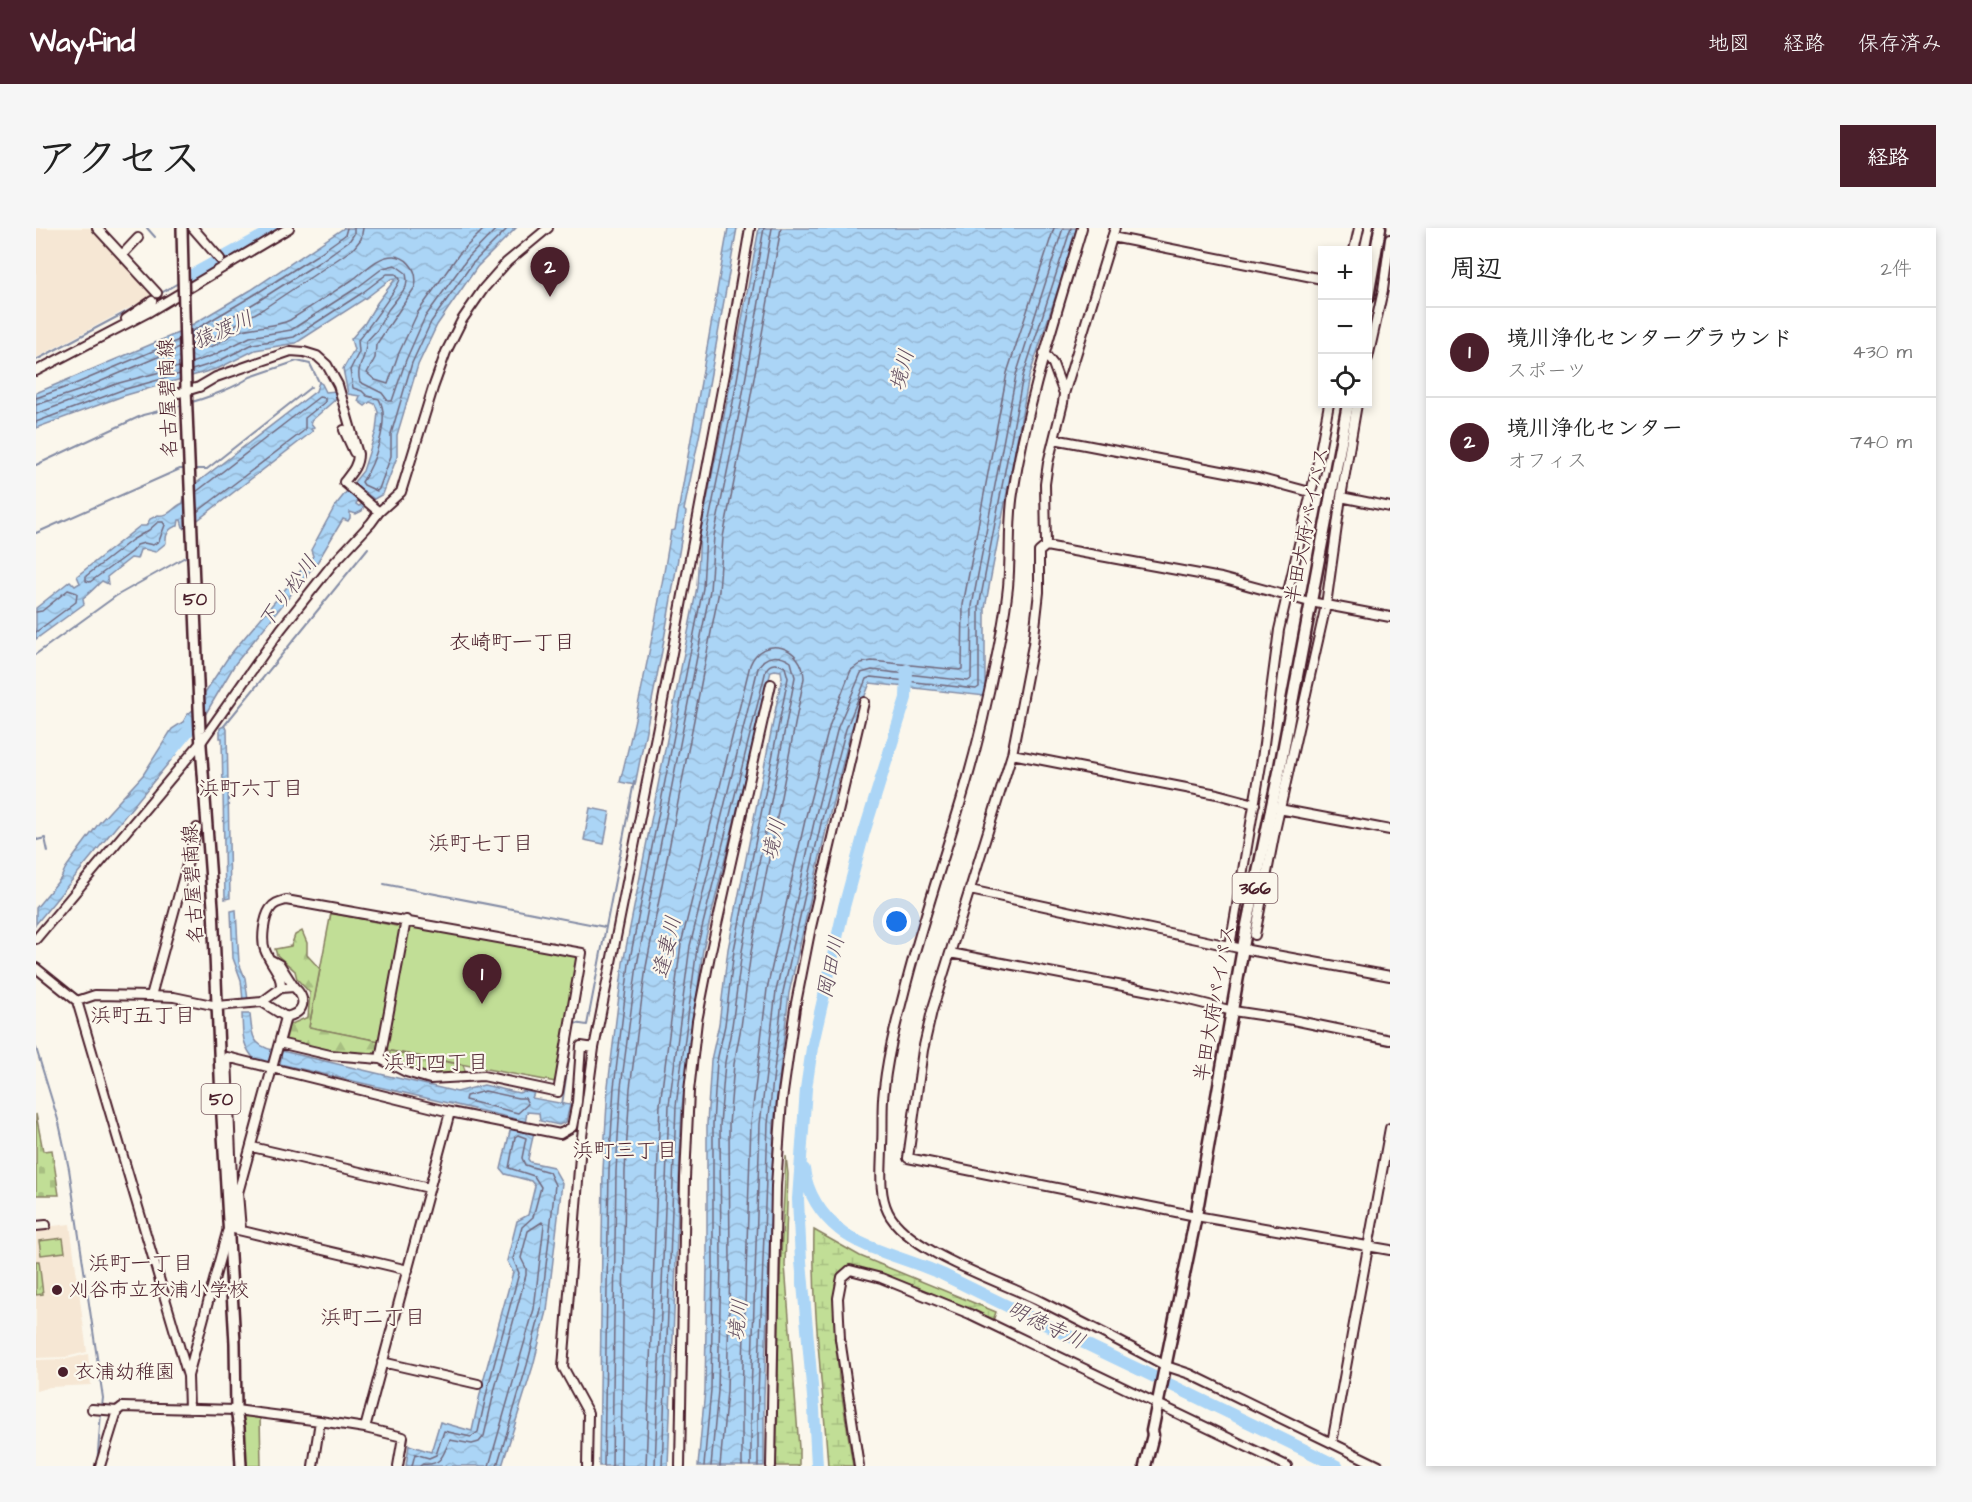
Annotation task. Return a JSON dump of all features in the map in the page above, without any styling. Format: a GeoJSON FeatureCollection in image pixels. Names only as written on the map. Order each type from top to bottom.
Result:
{"type":"FeatureCollection","features":[{"type":"Feature","properties":{"kind":"highway"},"geometry":{"type":"LineString","coordinates":[[1379,291],[1380,228]]}},
{"type":"Feature","properties":{"kind":"highway","name":"半田大府パイパス"},"geometry":{"type":"LineString","coordinates":[[1145,1466],[1196,1215],[1243,949],[1347,408]]}},
{"type":"Feature","properties":{"kind":"highway","name":"半田大府パイパス"},"geometry":{"type":"LineString","coordinates":[[1139,1466],[1148,1434],[1152,1431]]}},
{"type":"Feature","properties":{"kind":"main road","name":"名古屋碧南線"},"geometry":{"type":"LineString","coordinates":[[182,228],[188,472],[236,1410],[241,1466]]}},
{"type":"Feature","properties":{"kind":"street"},"geometry":{"type":"LineString","coordinates":[[98,228],[157,293]]}},
{"type":"Feature","properties":{"kind":"street"},"geometry":{"type":"LineString","coordinates":[[193,228],[220,258]]}},
{"type":"Feature","properties":{"kind":"street"},"geometry":{"type":"LineString","coordinates":[[36,371],[117,329],[289,228]]}},
{"type":"Feature","properties":{"kind":"street"},"geometry":{"type":"LineString","coordinates":[[36,939],[201,737],[281,629],[332,566],[371,523],[377,511],[401,492],[433,388],[446,352],[462,320],[484,288],[507,262],[548,228]]}},
{"type":"Feature","properties":{"kind":"street"},"geometry":{"type":"LineString","coordinates":[[585,1466],[588,1455],[588,1413],[563,1367],[581,1144],[594,1048],[661,711],[728,358],[750,228]]}},
{"type":"Feature","properties":{"kind":"street"},"geometry":{"type":"LineString","coordinates":[[1082,228],[1028,413],[1013,495],[1008,548],[1008,584],[986,708],[961,807],[909,972],[895,1025],[883,1099],[882,1184],[884,1203],[893,1221],[923,1245],[960,1265],[1088,1325],[1166,1370],[1190,1374],[1379,1466]]}},
{"type":"Feature","properties":{"kind":"street"},"geometry":{"type":"LineString","coordinates":[[1046,546],[1045,484],[1054,439],[1064,394],[1115,228]]}},
{"type":"Feature","properties":{"kind":"street"},"geometry":{"type":"LineString","coordinates":[[1355,246],[1359,228]]}},
{"type":"Feature","properties":{"kind":"street"},"geometry":{"type":"LineString","coordinates":[[1112,237],[1318,278]]}},
{"type":"Feature","properties":{"kind":"street"},"geometry":{"type":"LineString","coordinates":[[122,255],[138,238]]}},
{"type":"Feature","properties":{"kind":"street"},"geometry":{"type":"LineString","coordinates":[[1369,354],[1390,239]]}},
{"type":"Feature","properties":{"kind":"street"},"geometry":{"type":"LineString","coordinates":[[117,329],[122,321],[152,301]]}},
{"type":"Feature","properties":{"kind":"street"},"geometry":{"type":"LineString","coordinates":[[185,396],[216,377],[291,351],[317,356],[327,365],[338,385],[358,454],[358,462],[344,482],[377,511]]}},
{"type":"Feature","properties":{"kind":"street"},"geometry":{"type":"LineString","coordinates":[[1044,353],[1053,364],[1064,394]]}},
{"type":"Feature","properties":{"kind":"street"},"geometry":{"type":"LineString","coordinates":[[1230,946],[1286,597],[1317,467],[1328,408]]}},
{"type":"Feature","properties":{"kind":"street"},"geometry":{"type":"LineString","coordinates":[[1256,935],[1280,809],[1326,605],[1356,408]]}},
{"type":"Feature","properties":{"kind":"street"},"geometry":{"type":"LineString","coordinates":[[344,430],[358,462]]}},
{"type":"Feature","properties":{"kind":"street"},"geometry":{"type":"LineString","coordinates":[[1054,439],[1258,478],[1310,492]]}},
{"type":"Feature","properties":{"kind":"street"},"geometry":{"type":"LineString","coordinates":[[1341,497],[1390,507]]}},
{"type":"Feature","properties":{"kind":"street"},"geometry":{"type":"LineString","coordinates":[[1046,546],[1221,579],[1306,601]]}},
{"type":"Feature","properties":{"kind":"street"},"geometry":{"type":"LineString","coordinates":[[1046,546],[1039,552],[1039,592],[1033,645],[1012,754],[932,1011],[923,1050],[908,1158],[1196,1215],[1390,1250]]}},
{"type":"Feature","properties":{"kind":"street"},"geometry":{"type":"LineString","coordinates":[[1316,603],[1390,617]]}},
{"type":"Feature","properties":{"kind":"street"},"geometry":{"type":"LineString","coordinates":[[681,1466],[685,1178],[689,1091],[697,1021],[771,684]]}},
{"type":"Feature","properties":{"kind":"street"},"geometry":{"type":"LineString","coordinates":[[771,1466],[776,1186],[782,1100],[795,1008],[811,927],[864,702]]}},
{"type":"Feature","properties":{"kind":"street"},"geometry":{"type":"LineString","coordinates":[[1012,754],[1217,794],[1254,804]]}},
{"type":"Feature","properties":{"kind":"street"},"geometry":{"type":"LineString","coordinates":[[1280,809],[1390,830]]}},
{"type":"Feature","properties":{"kind":"street"},"geometry":{"type":"LineString","coordinates":[[151,996],[197,828]]}},
{"type":"Feature","properties":{"kind":"street"},"geometry":{"type":"LineString","coordinates":[[970,890],[1243,949],[1390,976]]}},
{"type":"Feature","properties":{"kind":"street"},"geometry":{"type":"LineString","coordinates":[[279,1043],[330,1054],[380,1059],[406,1072],[430,1079],[483,1076],[558,1092],[582,953],[286,900],[275,903],[268,910],[263,935],[264,948],[282,979],[281,988]]}},
{"type":"Feature","properties":{"kind":"street"},"geometry":{"type":"LineString","coordinates":[[380,1059],[406,920]]}},
{"type":"Feature","properties":{"kind":"street"},"geometry":{"type":"LineString","coordinates":[[950,953],[1166,994],[1233,1011],[1390,1040]]}},
{"type":"Feature","properties":{"kind":"street"},"geometry":{"type":"LineString","coordinates":[[262,1002],[286,1017],[296,1015],[303,1000],[280,965],[270,959]]}},
{"type":"Feature","properties":{"kind":"street"},"geometry":{"type":"LineString","coordinates":[[36,968],[77,1001],[188,1376],[189,1409]]}},
{"type":"Feature","properties":{"kind":"street"},"geometry":{"type":"LineString","coordinates":[[77,1001],[95,995],[151,996],[174,997],[217,1006],[262,1002],[281,988],[294,987]]}},
{"type":"Feature","properties":{"kind":"street"},"geometry":{"type":"LineString","coordinates":[[241,1230],[238,1193],[286,1017]]}},
{"type":"Feature","properties":{"kind":"street"},"geometry":{"type":"LineString","coordinates":[[408,1269],[234,1229],[227,1057],[450,1112],[560,1134],[572,1127],[577,1102],[581,1046],[594,1048]]}},
{"type":"Feature","properties":{"kind":"street"},"geometry":{"type":"LineString","coordinates":[[365,1428],[450,1112]]}},
{"type":"Feature","properties":{"kind":"street"},"geometry":{"type":"LineString","coordinates":[[1332,1443],[1390,1128]]}},
{"type":"Feature","properties":{"kind":"street"},"geometry":{"type":"LineString","coordinates":[[252,1147],[429,1188]]}},
{"type":"Feature","properties":{"kind":"street"},"geometry":{"type":"LineString","coordinates":[[36,1226],[46,1225]]}},
{"type":"Feature","properties":{"kind":"street"},"geometry":{"type":"LineString","coordinates":[[188,1376],[227,1232]]}},
{"type":"Feature","properties":{"kind":"street"},"geometry":{"type":"LineString","coordinates":[[860,1466],[840,1339],[838,1298],[842,1277],[850,1270],[881,1278],[970,1314],[1159,1399],[1287,1466]]}},
{"type":"Feature","properties":{"kind":"street"},"geometry":{"type":"LineString","coordinates":[[382,1362],[478,1383]]}},
{"type":"Feature","properties":{"kind":"street"},"geometry":{"type":"LineString","coordinates":[[100,1466],[117,1411],[122,1407],[236,1410],[365,1428],[403,1437],[398,1466]]}},
{"type":"Feature","properties":{"kind":"street"},"geometry":{"type":"LineString","coordinates":[[99,1409],[117,1411]]}},
{"type":"Feature","properties":{"kind":"street"},"geometry":{"type":"LineString","coordinates":[[313,1466],[320,1421]]}},
{"type":"Feature","properties":{"kind":"shaded area"},"geometry":{"type":"Polygon","coordinates":[[[36,228],[94,228],[155,294],[36,358],[36,228]]]}},
{"type":"Feature","properties":{"kind":"shaded area","name":"刈谷市立衣浦小学校"},"geometry":{"type":"Polygon","coordinates":[[[70,1224],[87,1352],[66,1357],[36,1358],[36,1228],[70,1224]]]}},
{"type":"Feature","properties":{"kind":"shaded area","name":"衣浦幼稚園"},"geometry":{"type":"Polygon","coordinates":[[[88,1354],[91,1385],[50,1387],[36,1391],[36,1360],[67,1359],[88,1354]]]}},
{"type":"Feature","properties":{"kind":"green space"},"geometry":{"type":"Polygon","coordinates":[[[331,913],[401,927],[379,1041],[309,1027],[331,913]]]}},
{"type":"Feature","properties":{"kind":"green space"},"geometry":{"type":"Polygon","coordinates":[[[409,925],[579,957],[556,1082],[386,1050],[409,925]]]}},
{"type":"Feature","properties":{"kind":"green space"},"geometry":{"type":"Polygon","coordinates":[[[302,931],[307,943],[307,955],[320,969],[309,1027],[379,1041],[377,1059],[285,1044],[289,1025],[308,1017],[310,993],[297,979],[295,971],[277,955],[275,949],[291,946],[295,935],[302,931]]]}},
{"type":"Feature","properties":{"kind":"green space"},"geometry":{"type":"Polygon","coordinates":[[[390,1051],[463,1065],[465,1070],[463,1076],[430,1079],[389,1063],[390,1051]]]}},
{"type":"Feature","properties":{"kind":"green space"},"geometry":{"type":"Polygon","coordinates":[[[36,1114],[43,1151],[52,1150],[59,1195],[36,1195],[36,1114]]]}},
{"type":"Feature","properties":{"kind":"green space"},"geometry":{"type":"Polygon","coordinates":[[[786,1156],[788,1174],[785,1265],[799,1466],[776,1466],[780,1275],[786,1156]]]}},
{"type":"Feature","properties":{"kind":"green space"},"geometry":{"type":"Polygon","coordinates":[[[814,1230],[860,1256],[996,1312],[993,1321],[850,1270],[839,1286],[835,1322],[839,1377],[853,1466],[828,1466],[816,1319],[814,1230]]]}},
{"type":"Feature","properties":{"kind":"green space"},"geometry":{"type":"Polygon","coordinates":[[[63,1238],[65,1252],[41,1255],[39,1241],[63,1238]]]}},
{"type":"Feature","properties":{"kind":"green space"},"geometry":{"type":"Polygon","coordinates":[[[36,1261],[39,1261],[43,1294],[36,1295],[36,1261]]]}},
{"type":"Feature","properties":{"kind":"green space"},"geometry":{"type":"Polygon","coordinates":[[[242,1414],[260,1416],[261,1466],[247,1466],[242,1414]]]}},
{"type":"Feature","properties":{"kind":"water","name":"猿渡川"},"geometry":{"type":"Polygon","coordinates":[[[344,228],[516,228],[477,267],[437,325],[418,365],[397,435],[397,457],[383,494],[374,499],[363,491],[356,504],[364,506],[362,511],[356,514],[350,512],[348,521],[343,519],[318,561],[235,664],[205,715],[193,728],[181,735],[177,741],[176,754],[36,924],[36,908],[61,878],[65,869],[99,823],[143,775],[172,729],[183,722],[194,709],[229,656],[313,556],[311,550],[335,506],[363,471],[376,431],[378,412],[375,404],[370,402],[365,406],[358,401],[360,396],[348,394],[343,369],[354,350],[351,339],[396,278],[391,279],[296,343],[255,350],[219,368],[123,396],[36,428],[36,393],[178,333],[251,290],[344,228]]]}},
{"type":"Feature","properties":{"kind":"water"},"geometry":{"type":"Polygon","coordinates":[[[728,228],[737,228],[684,510],[686,512],[662,651],[635,785],[620,782],[648,657],[671,531],[675,530],[728,228]]]}},
{"type":"Feature","properties":{"kind":"water"},"geometry":{"type":"Polygon","coordinates":[[[759,228],[1078,228],[1029,377],[985,608],[985,696],[870,683],[851,731],[828,821],[789,993],[774,1124],[764,1396],[764,1466],[698,1466],[705,1390],[707,1124],[711,1060],[719,1024],[728,949],[782,677],[781,671],[775,670],[771,671],[703,949],[682,1107],[668,1466],[599,1466],[603,1170],[608,1086],[623,963],[697,587],[700,534],[759,228]]]}},
{"type":"Feature","properties":{"kind":"water"},"geometry":{"type":"Polygon","coordinates":[[[319,382],[326,392],[336,391],[337,398],[310,422],[314,427],[311,429],[313,431],[186,529],[179,520],[178,526],[168,532],[166,543],[155,552],[140,550],[137,559],[131,558],[107,577],[108,584],[102,581],[83,598],[84,604],[36,639],[36,608],[70,581],[75,586],[80,583],[77,576],[140,526],[146,526],[150,519],[169,513],[183,503],[185,492],[316,391],[319,382]]]}},
{"type":"Feature","properties":{"kind":"water"},"geometry":{"type":"Polygon","coordinates":[[[224,726],[227,729],[230,898],[225,899],[222,738],[220,738],[220,728],[224,726]]]}},
{"type":"Feature","properties":{"kind":"water"},"geometry":{"type":"Polygon","coordinates":[[[590,808],[610,812],[604,844],[584,840],[590,808]]]}},
{"type":"Feature","properties":{"kind":"water"},"geometry":{"type":"Polygon","coordinates":[[[236,910],[239,963],[245,978],[248,1000],[243,1001],[241,980],[233,958],[231,911],[236,910]]]}},
{"type":"Feature","properties":{"kind":"water"},"geometry":{"type":"Polygon","coordinates":[[[242,1014],[250,1014],[252,1033],[257,1042],[273,1050],[269,1062],[256,1061],[248,1050],[244,1039],[242,1014]]]}},
{"type":"Feature","properties":{"kind":"water"},"geometry":{"type":"Polygon","coordinates":[[[282,1051],[457,1092],[484,1085],[519,1093],[524,1091],[534,1093],[532,1098],[570,1105],[566,1122],[559,1125],[540,1121],[539,1113],[527,1112],[525,1124],[516,1119],[280,1064],[282,1051]]]}},
{"type":"Feature","properties":{"kind":"water"},"geometry":{"type":"Polygon","coordinates":[[[511,1127],[534,1132],[528,1159],[530,1162],[553,1167],[562,1183],[547,1311],[533,1366],[502,1466],[406,1466],[409,1445],[431,1452],[440,1422],[472,1431],[482,1385],[513,1272],[507,1261],[517,1221],[528,1215],[535,1186],[531,1181],[505,1174],[501,1169],[511,1127]]]}},
{"type":"Feature","properties":{"kind":"waterway"},"geometry":{"type":"LineString","coordinates":[[147,228],[155,237]]}},
{"type":"Feature","properties":{"kind":"waterway"},"geometry":{"type":"LineString","coordinates":[[190,276],[277,228]]}},
{"type":"Feature","properties":{"kind":"waterway"},"geometry":{"type":"LineString","coordinates":[[151,299],[180,282]]}},
{"type":"Feature","properties":{"kind":"waterway"},"geometry":{"type":"LineString","coordinates":[[36,360],[143,303]]}},
{"type":"Feature","properties":{"kind":"waterway"},"geometry":{"type":"LineString","coordinates":[[188,403],[237,385],[250,377],[297,361],[310,364],[319,382]]}},
{"type":"Feature","properties":{"kind":"waterway"},"geometry":{"type":"LineString","coordinates":[[193,469],[207,469],[311,387]]}},
{"type":"Feature","properties":{"kind":"waterway"},"geometry":{"type":"LineString","coordinates":[[36,465],[143,415],[183,405]]}},
{"type":"Feature","properties":{"kind":"waterway"},"geometry":{"type":"LineString","coordinates":[[36,533],[180,469],[188,469]]}},
{"type":"Feature","properties":{"kind":"waterway"},"geometry":{"type":"LineString","coordinates":[[224,726],[368,548]]}},
{"type":"Feature","properties":{"kind":"waterway"},"geometry":{"type":"LineString","coordinates":[[36,654],[116,596],[187,556]]}},
{"type":"Feature","properties":{"kind":"waterway","name":"岡田川"},"geometry":{"type":"LineString","coordinates":[[817,1466],[798,1199],[806,1089],[812,1048],[844,907],[864,833],[906,698],[907,670]]}},
{"type":"Feature","properties":{"kind":"waterway","name":"下り松川"},"geometry":{"type":"LineString","coordinates":[[168,755],[199,718]]}},
{"type":"Feature","properties":{"kind":"waterway"},"geometry":{"type":"LineString","coordinates":[[562,1105],[574,1023],[587,1025],[634,782]]}},
{"type":"Feature","properties":{"kind":"waterway"},"geometry":{"type":"LineString","coordinates":[[36,838],[37,840],[45,838],[48,852]]}},
{"type":"Feature","properties":{"kind":"waterway"},"geometry":{"type":"LineString","coordinates":[[384,884],[605,927]]}},
{"type":"Feature","properties":{"kind":"waterway"},"geometry":{"type":"LineString","coordinates":[[36,1048],[59,1123],[69,1169],[103,1398],[102,1406]]}},
{"type":"Feature","properties":{"kind":"waterway","name":"明徳寺川"},"geometry":{"type":"LineString","coordinates":[[804,1169],[808,1187],[821,1210],[833,1224],[850,1237],[944,1275],[1337,1466]]}},
{"type":"Feature","properties":{"kind":"waterway"},"geometry":{"type":"LineString","coordinates":[[97,1466],[101,1412]]}},
{"type":"Feature","properties":{"kind":"place","name":"境川浄化センター"},"geometry":{"type":"Point","coordinates":[550,297]}},
{"type":"Feature","properties":{"kind":"place","name":"境川浄化センターグラウンド"},"geometry":{"type":"Point","coordinates":[482,1004]}},
{"type":"Feature","properties":{"kind":"place","name":"刈谷市立衣浦小学校"},"geometry":{"type":"Point","coordinates":[57,1290]}},
{"type":"Feature","properties":{"kind":"place","name":"衣浦幼稚園"},"geometry":{"type":"Point","coordinates":[63,1372]}},
{"type":"Feature","properties":{"kind":"district","name":"衣崎町一丁目"},"geometry":{"type":"Point","coordinates":[512,642]}},
{"type":"Feature","properties":{"kind":"district","name":"浜町六丁目"},"geometry":{"type":"Point","coordinates":[251,788]}},
{"type":"Feature","properties":{"kind":"district","name":"浜町七丁目"},"geometry":{"type":"Point","coordinates":[481,843]}},
{"type":"Feature","properties":{"kind":"district","name":"浜町五丁目"},"geometry":{"type":"Point","coordinates":[143,1015]}},
{"type":"Feature","properties":{"kind":"district","name":"浜町四丁目"},"geometry":{"type":"Point","coordinates":[436,1062]}},
{"type":"Feature","properties":{"kind":"district","name":"浜町三丁目"},"geometry":{"type":"Point","coordinates":[625,1150]}},
{"type":"Feature","properties":{"kind":"district","name":"浜町一丁目"},"geometry":{"type":"Point","coordinates":[141,1263]}},
{"type":"Feature","properties":{"kind":"district","name":"浜町二丁目"},"geometry":{"type":"Point","coordinates":[373,1317]}},
{"type":"Feature","properties":{"kind":"water label","name":"境川"},"geometry":{"type":"Point","coordinates":[902,370]}},
{"type":"Feature","properties":{"kind":"water label","name":"境川"},"geometry":{"type":"Point","coordinates":[774,839]}},
{"type":"Feature","properties":{"kind":"water label","name":"逢妻川"},"geometry":{"type":"Point","coordinates":[667,947]}},
{"type":"Feature","properties":{"kind":"water label","name":"境川"},"geometry":{"type":"Point","coordinates":[738,1320]}}]}
